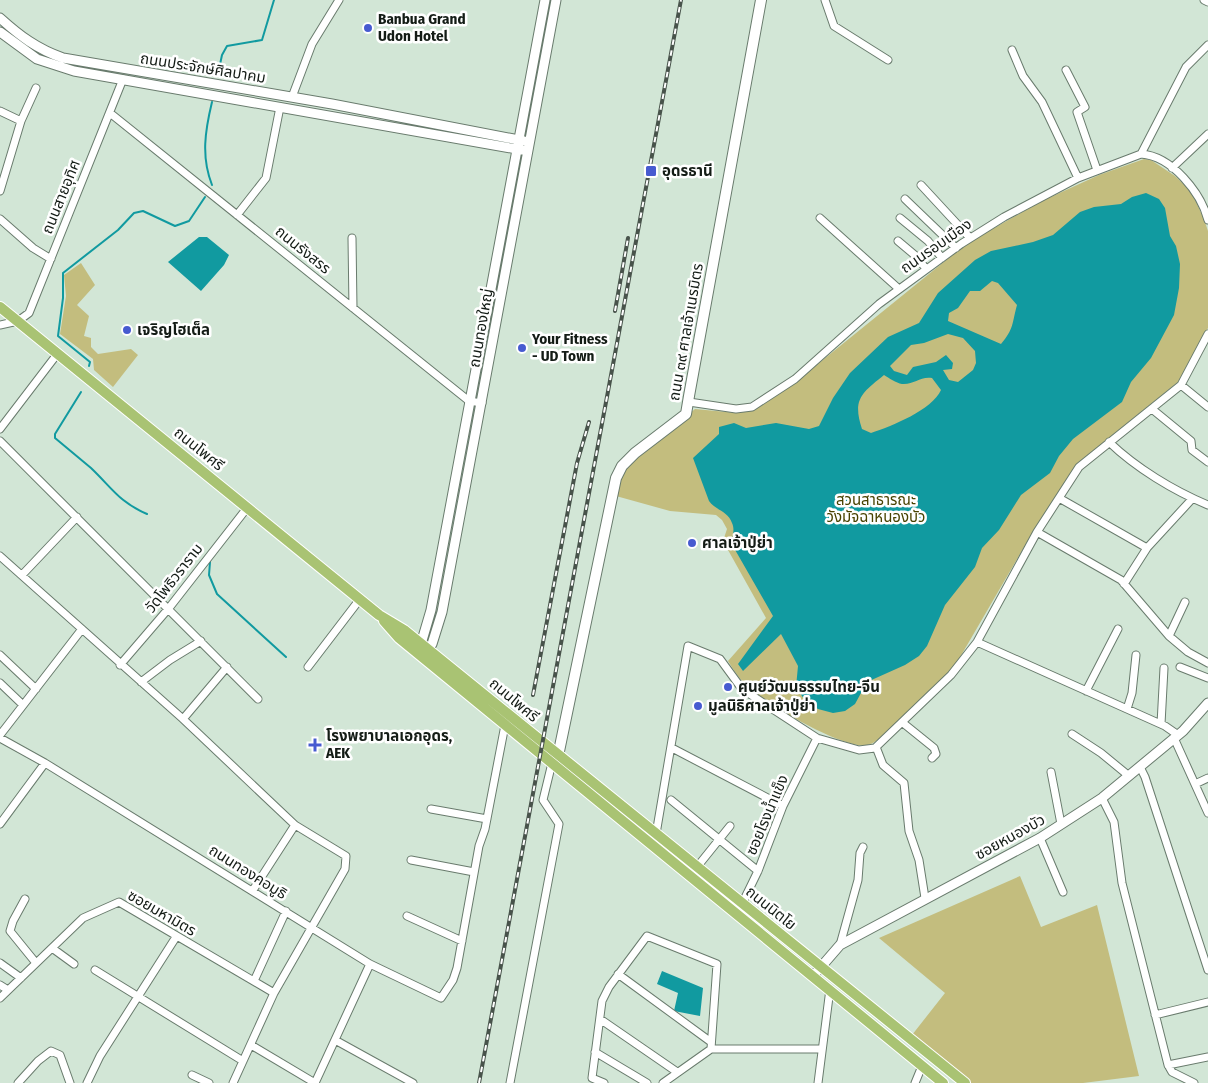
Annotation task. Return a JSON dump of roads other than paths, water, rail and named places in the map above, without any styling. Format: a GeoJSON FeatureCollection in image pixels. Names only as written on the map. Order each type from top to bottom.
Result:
{"type":"FeatureCollection","features":[{"type":"Feature","properties":{"kind":"main road","name":"ถนน ๓๙ ศาลเจ้าเนรมิตร"},"geometry":{"type":"LineString","coordinates":[[555,759],[616,478],[622,466],[634,453],[686,414],[761,0]]}},
{"type":"Feature","properties":{"kind":"main road","name":"ถนนโพศรี"},"geometry":{"type":"LineString","coordinates":[[0,306],[246,508],[379,614],[404,630],[441,672],[505,725],[555,759]]}},
{"type":"Feature","properties":{"kind":"main road","name":"ถนนโพศรี"},"geometry":{"type":"LineString","coordinates":[[379,614],[399,638],[422,650],[555,759]]}},
{"type":"Feature","properties":{"kind":"main road"},"geometry":{"type":"LineString","coordinates":[[399,638],[415,654],[441,672]]}},
{"type":"Feature","properties":{"kind":"main road","name":"ถนนนิตโย"},"geometry":{"type":"LineString","coordinates":[[555,759],[656,838],[817,971]]}},
{"type":"Feature","properties":{"kind":"main road","name":"ถนนนิตโย"},"geometry":{"type":"LineString","coordinates":[[656,838],[697,867],[742,904],[922,1066],[944,1083]]}},
{"type":"Feature","properties":{"kind":"main road","name":"ถนนนิตโย"},"geometry":{"type":"LineString","coordinates":[[833,985],[961,1082]]}},
{"type":"Feature","properties":{"kind":"street"},"geometry":{"type":"LineString","coordinates":[[290,108],[292,97],[312,44],[338,0]]}},
{"type":"Feature","properties":{"kind":"street","name":"ถนนทองใหญ่"},"geometry":{"type":"LineString","coordinates":[[422,650],[545,0]]}},
{"type":"Feature","properties":{"kind":"street","name":"ถนนทองใหญ่"},"geometry":{"type":"LineString","coordinates":[[422,650],[442,612],[556,0]]}},
{"type":"Feature","properties":{"kind":"street"},"geometry":{"type":"LineString","coordinates":[[825,0],[834,26],[888,60]]}},
{"type":"Feature","properties":{"kind":"street"},"geometry":{"type":"LineString","coordinates":[[1204,0],[1208,2]]}},
{"type":"Feature","properties":{"kind":"street","name":"ถนนประจักษ์ศิลปาคม"},"geometry":{"type":"LineString","coordinates":[[0,18],[27,42],[42,51],[63,58],[393,115],[518,144]]}},
{"type":"Feature","properties":{"kind":"street","name":"ถนนประจักษ์ศิลปาคม"},"geometry":{"type":"LineString","coordinates":[[0,32],[36,59],[52,65],[391,126],[518,144]]}},
{"type":"Feature","properties":{"kind":"street"},"geometry":{"type":"LineString","coordinates":[[1208,45],[1186,67],[1141,154],[1148,155],[1172,168],[1188,183],[1206,206],[1208,220]]}},
{"type":"Feature","properties":{"kind":"street"},"geometry":{"type":"LineString","coordinates":[[1012,50],[1024,76],[1042,102],[1078,178]]}},
{"type":"Feature","properties":{"kind":"street"},"geometry":{"type":"LineString","coordinates":[[123,79],[127,70]]}},
{"type":"Feature","properties":{"kind":"street"},"geometry":{"type":"LineString","coordinates":[[1066,70],[1085,107],[1077,112],[1097,170]]}},
{"type":"Feature","properties":{"kind":"street","name":"ถนนสายอุทิศ"},"geometry":{"type":"LineString","coordinates":[[18,321],[29,313],[123,79]]}},
{"type":"Feature","properties":{"kind":"street"},"geometry":{"type":"LineString","coordinates":[[200,93],[203,82]]}},
{"type":"Feature","properties":{"kind":"street"},"geometry":{"type":"LineString","coordinates":[[0,191],[21,121],[36,88]]}},
{"type":"Feature","properties":{"kind":"street"},"geometry":{"type":"LineString","coordinates":[[237,215],[266,178],[280,107]]}},
{"type":"Feature","properties":{"kind":"street"},"geometry":{"type":"LineString","coordinates":[[0,111],[21,121]]}},
{"type":"Feature","properties":{"kind":"street","name":"ถนนรังสรร"},"geometry":{"type":"LineString","coordinates":[[110,113],[469,401],[482,403]]}},
{"type":"Feature","properties":{"kind":"street"},"geometry":{"type":"LineString","coordinates":[[391,126],[393,115]]}},
{"type":"Feature","properties":{"kind":"street"},"geometry":{"type":"LineString","coordinates":[[410,129],[413,119]]}},
{"type":"Feature","properties":{"kind":"street"},"geometry":{"type":"LineString","coordinates":[[1172,168],[1208,134]]}},
{"type":"Feature","properties":{"kind":"street"},"geometry":{"type":"LineString","coordinates":[[518,144],[528,146]]}},
{"type":"Feature","properties":{"kind":"street","name":"ถนนรอบเมือง"},"geometry":{"type":"LineString","coordinates":[[689,402],[736,409],[752,407],[795,379],[879,304],[970,238],[1078,178],[1141,154]]}},
{"type":"Feature","properties":{"kind":"street"},"geometry":{"type":"LineString","coordinates":[[0,161],[8,166]]}},
{"type":"Feature","properties":{"kind":"street"},"geometry":{"type":"LineString","coordinates":[[921,185],[970,238]]}},
{"type":"Feature","properties":{"kind":"street"},"geometry":{"type":"LineString","coordinates":[[905,199],[956,248]]}},
{"type":"Feature","properties":{"kind":"street"},"geometry":{"type":"LineString","coordinates":[[820,218],[899,289]]}},
{"type":"Feature","properties":{"kind":"street"},"geometry":{"type":"LineString","coordinates":[[900,218],[928,241],[942,258]]}},
{"type":"Feature","properties":{"kind":"street"},"geometry":{"type":"LineString","coordinates":[[0,219],[33,248],[51,259]]}},
{"type":"Feature","properties":{"kind":"street"},"geometry":{"type":"LineString","coordinates":[[352,238],[353,308]]}},
{"type":"Feature","properties":{"kind":"street"},"geometry":{"type":"LineString","coordinates":[[898,240],[917,257],[926,269]]}},
{"type":"Feature","properties":{"kind":"street"},"geometry":{"type":"LineString","coordinates":[[0,325],[18,321]]}},
{"type":"Feature","properties":{"kind":"street"},"geometry":{"type":"LineString","coordinates":[[656,838],[688,646],[720,659],[742,689],[817,738],[859,750],[876,747],[951,675],[977,642],[1038,532],[1079,467],[1181,385],[1208,334]]}},
{"type":"Feature","properties":{"kind":"street"},"geometry":{"type":"LineString","coordinates":[[0,429],[58,353]]}},
{"type":"Feature","properties":{"kind":"street"},"geometry":{"type":"LineString","coordinates":[[1181,385],[1208,407]]}},
{"type":"Feature","properties":{"kind":"street"},"geometry":{"type":"LineString","coordinates":[[1152,409],[1191,441],[1192,450],[1208,462]]}},
{"type":"Feature","properties":{"kind":"street"},"geometry":{"type":"LineString","coordinates":[[0,441],[258,699]]}},
{"type":"Feature","properties":{"kind":"street"},"geometry":{"type":"LineString","coordinates":[[1109,442],[1120,453],[1192,499],[1208,505]]}},
{"type":"Feature","properties":{"kind":"street"},"geometry":{"type":"LineString","coordinates":[[1059,498],[1147,548]]}},
{"type":"Feature","properties":{"kind":"street"},"geometry":{"type":"LineString","coordinates":[[1124,584],[1147,548],[1192,499]]}},
{"type":"Feature","properties":{"kind":"street","name":"วัดโพธิวราราม"},"geometry":{"type":"LineString","coordinates":[[120,665],[169,608],[246,508]]}},
{"type":"Feature","properties":{"kind":"street"},"geometry":{"type":"LineString","coordinates":[[22,575],[77,517]]}},
{"type":"Feature","properties":{"kind":"street"},"geometry":{"type":"LineString","coordinates":[[1038,532],[1124,584],[1169,636],[1188,652],[1208,663]]}},
{"type":"Feature","properties":{"kind":"street"},"geometry":{"type":"LineString","coordinates":[[0,556],[120,665],[183,719],[295,825],[346,856],[347,862],[274,993],[233,1083]]}},
{"type":"Feature","properties":{"kind":"street"},"geometry":{"type":"LineString","coordinates":[[308,667],[360,599]]}},
{"type":"Feature","properties":{"kind":"street"},"geometry":{"type":"LineString","coordinates":[[1169,636],[1186,602]]}},
{"type":"Feature","properties":{"kind":"street"},"geometry":{"type":"LineString","coordinates":[[430,610],[442,612]]}},
{"type":"Feature","properties":{"kind":"street"},"geometry":{"type":"LineString","coordinates":[[0,737],[82,629]]}},
{"type":"Feature","properties":{"kind":"street"},"geometry":{"type":"LineString","coordinates":[[1086,691],[1118,629]]}},
{"type":"Feature","properties":{"kind":"street"},"geometry":{"type":"LineString","coordinates":[[141,682],[170,660],[201,641]]}},
{"type":"Feature","properties":{"kind":"street"},"geometry":{"type":"LineString","coordinates":[[977,642],[1161,724],[1176,737],[1208,813]]}},
{"type":"Feature","properties":{"kind":"street"},"geometry":{"type":"LineString","coordinates":[[0,655],[36,689]]}},
{"type":"Feature","properties":{"kind":"street"},"geometry":{"type":"LineString","coordinates":[[1127,709],[1134,678],[1136,655]]}},
{"type":"Feature","properties":{"kind":"street"},"geometry":{"type":"LineString","coordinates":[[183,719],[227,667]]}},
{"type":"Feature","properties":{"kind":"street"},"geometry":{"type":"LineString","coordinates":[[1180,667],[1208,678]]}},
{"type":"Feature","properties":{"kind":"street"},"geometry":{"type":"LineString","coordinates":[[1161,724],[1164,668]]}},
{"type":"Feature","properties":{"kind":"street"},"geometry":{"type":"LineString","coordinates":[[0,683],[24,705]]}},
{"type":"Feature","properties":{"kind":"street","name":"ซอยหนองบัว"},"geometry":{"type":"LineString","coordinates":[[817,971],[840,945],[1040,838],[1102,798],[1176,737],[1208,703]]}},
{"type":"Feature","properties":{"kind":"street"},"geometry":{"type":"LineString","coordinates":[[903,723],[934,748],[936,754],[932,758]]}},
{"type":"Feature","properties":{"kind":"street"},"geometry":{"type":"LineString","coordinates":[[407,916],[462,941],[474,872],[487,820],[505,725]]}},
{"type":"Feature","properties":{"kind":"street"},"geometry":{"type":"LineString","coordinates":[[1072,734],[1101,753],[1129,776]]}},
{"type":"Feature","properties":{"kind":"street","name":"ถนนทองคอมูธิ"},"geometry":{"type":"LineString","coordinates":[[0,737],[253,890],[370,964],[441,998],[453,980],[462,941]]}},
{"type":"Feature","properties":{"kind":"street","name":"ซอยโรงน้ำแข็ง"},"geometry":{"type":"LineString","coordinates":[[742,904],[758,871],[783,806],[817,738]]}},
{"type":"Feature","properties":{"kind":"street"},"geometry":{"type":"LineString","coordinates":[[876,747],[883,765],[904,783],[909,831],[919,860],[926,898]]}},
{"type":"Feature","properties":{"kind":"street"},"geometry":{"type":"LineString","coordinates":[[672,748],[783,806]]}},
{"type":"Feature","properties":{"kind":"street"},"geometry":{"type":"LineString","coordinates":[[510,1083],[559,824],[543,800],[555,759]]}},
{"type":"Feature","properties":{"kind":"street"},"geometry":{"type":"LineString","coordinates":[[0,824],[45,763]]}},
{"type":"Feature","properties":{"kind":"street"},"geometry":{"type":"LineString","coordinates":[[1140,767],[1145,777],[1208,970]]}},
{"type":"Feature","properties":{"kind":"street"},"geometry":{"type":"LineString","coordinates":[[1052,772],[1061,824]]}},
{"type":"Feature","properties":{"kind":"street"},"geometry":{"type":"LineString","coordinates":[[1195,784],[1208,778]]}},
{"type":"Feature","properties":{"kind":"street"},"geometry":{"type":"LineString","coordinates":[[1102,798],[1114,822],[1122,883],[1168,1065],[1172,1072],[1194,1083]]}},
{"type":"Feature","properties":{"kind":"street"},"geometry":{"type":"LineString","coordinates":[[670,800],[758,871]]}},
{"type":"Feature","properties":{"kind":"street"},"geometry":{"type":"LineString","coordinates":[[431,809],[487,820]]}},
{"type":"Feature","properties":{"kind":"street"},"geometry":{"type":"LineString","coordinates":[[253,890],[295,825]]}},
{"type":"Feature","properties":{"kind":"street"},"geometry":{"type":"LineString","coordinates":[[697,867],[730,826]]}},
{"type":"Feature","properties":{"kind":"street"},"geometry":{"type":"LineString","coordinates":[[1040,838],[1062,892]]}},
{"type":"Feature","properties":{"kind":"street"},"geometry":{"type":"LineString","coordinates":[[840,945],[858,880],[860,853],[863,847]]}},
{"type":"Feature","properties":{"kind":"street"},"geometry":{"type":"LineString","coordinates":[[411,860],[474,872]]}},
{"type":"Feature","properties":{"kind":"street"},"geometry":{"type":"LineString","coordinates":[[25,899],[13,921],[10,931],[36,963]]}},
{"type":"Feature","properties":{"kind":"street","name":"ซอยมหามิตร"},"geometry":{"type":"LineString","coordinates":[[0,998],[84,918],[119,902],[274,993]]}},
{"type":"Feature","properties":{"kind":"street"},"geometry":{"type":"LineString","coordinates":[[254,981],[286,911]]}},
{"type":"Feature","properties":{"kind":"street"},"geometry":{"type":"LineString","coordinates":[[604,1083],[592,1078],[602,1001],[618,974],[647,936],[717,964],[711,1046],[663,1083]]}},
{"type":"Feature","properties":{"kind":"street"},"geometry":{"type":"LineString","coordinates":[[87,1083],[100,1056],[176,937]]}},
{"type":"Feature","properties":{"kind":"street"},"geometry":{"type":"LineString","coordinates":[[52,948],[74,964]]}},
{"type":"Feature","properties":{"kind":"street"},"geometry":{"type":"LineString","coordinates":[[0,963],[21,978]]}},
{"type":"Feature","properties":{"kind":"street"},"geometry":{"type":"LineString","coordinates":[[251,1045],[315,1083],[370,964]]}},
{"type":"Feature","properties":{"kind":"street"},"geometry":{"type":"LineString","coordinates":[[95,970],[138,998],[243,1060]]}},
{"type":"Feature","properties":{"kind":"street"},"geometry":{"type":"LineString","coordinates":[[618,974],[711,1046],[821,1049]]}},
{"type":"Feature","properties":{"kind":"street"},"geometry":{"type":"LineString","coordinates":[[0,985],[8,990]]}},
{"type":"Feature","properties":{"kind":"street"},"geometry":{"type":"LineString","coordinates":[[818,1083],[821,1049],[833,985]]}},
{"type":"Feature","properties":{"kind":"street"},"geometry":{"type":"LineString","coordinates":[[1155,1015],[1208,1002]]}},
{"type":"Feature","properties":{"kind":"street"},"geometry":{"type":"LineString","coordinates":[[600,1019],[677,1072]]}},
{"type":"Feature","properties":{"kind":"street"},"geometry":{"type":"LineString","coordinates":[[334,1040],[398,1080],[413,1083]]}},
{"type":"Feature","properties":{"kind":"street"},"geometry":{"type":"LineString","coordinates":[[18,1083],[38,1061],[51,1051],[60,1055],[70,1083]]}},
{"type":"Feature","properties":{"kind":"street"},"geometry":{"type":"LineString","coordinates":[[595,1052],[647,1083]]}},
{"type":"Feature","properties":{"kind":"street"},"geometry":{"type":"LineString","coordinates":[[1168,1065],[1208,1057]]}},
{"type":"Feature","properties":{"kind":"street"},"geometry":{"type":"LineString","coordinates":[[915,1083],[922,1066]]}},
{"type":"Feature","properties":{"kind":"street"},"geometry":{"type":"LineString","coordinates":[[192,1075],[209,1083]]}},
{"type":"Feature","properties":{"kind":"water","name":"สวนสาธารณะ วังมัจฉาหนองบัว"},"geometry":{"type":"Polygon","coordinates":[[[1146,193],[1159,199],[1165,208],[1170,236],[1176,246],[1180,264],[1179,288],[1174,315],[1151,358],[1131,382],[1122,402],[1073,439],[1059,456],[1050,473],[1021,495],[999,530],[982,548],[975,567],[945,605],[927,646],[919,656],[905,665],[867,682],[855,704],[845,711],[833,713],[818,709],[804,699],[796,687],[798,666],[781,634],[743,671],[738,664],[773,616],[734,548],[733,526],[730,519],[709,501],[693,458],[719,434],[719,427],[734,423],[746,428],[776,423],[809,429],[819,426],[833,398],[850,373],[888,337],[919,323],[938,293],[975,260],[991,251],[1033,242],[1053,235],[1080,212],[1094,207],[1121,204],[1132,197],[1146,193]],[[992,281],[980,291],[970,291],[958,308],[949,313],[948,321],[1001,344],[1010,330],[1017,305],[998,283],[992,281]],[[948,334],[924,343],[911,345],[890,366],[894,371],[907,375],[913,367],[936,362],[946,355],[953,363],[952,369],[943,370],[949,380],[958,382],[973,370],[976,363],[975,351],[963,338],[948,334]],[[884,375],[861,398],[858,410],[862,429],[871,433],[900,422],[920,411],[941,390],[932,378],[924,378],[902,384],[884,375]]]}},
{"type":"Feature","properties":{"kind":"water"},"geometry":{"type":"Polygon","coordinates":[[[199,237],[207,237],[229,255],[224,265],[201,291],[168,262],[199,237]]]}},
{"type":"Feature","properties":{"kind":"water"},"geometry":{"type":"Polygon","coordinates":[[[662,971],[703,988],[700,1016],[674,1011],[678,993],[657,984],[662,971]]]}},
{"type":"Feature","properties":{"kind":"waterway"},"geometry":{"type":"LineString","coordinates":[[218,74],[222,55],[227,46],[262,40],[274,0]]}},
{"type":"Feature","properties":{"kind":"waterway"},"geometry":{"type":"LineString","coordinates":[[212,102],[205,144],[206,164],[212,185]]}},
{"type":"Feature","properties":{"kind":"waterway"},"geometry":{"type":"LineString","coordinates":[[89,366],[90,362],[58,336],[63,298],[63,273],[118,230],[134,213],[143,211],[175,226],[189,221],[205,197]]}},
{"type":"Feature","properties":{"kind":"waterway"},"geometry":{"type":"LineString","coordinates":[[81,392],[55,434],[55,438],[91,468],[129,505],[147,514]]}},
{"type":"Feature","properties":{"kind":"waterway"},"geometry":{"type":"LineString","coordinates":[[210,562],[209,575],[217,594],[286,657]]}},
{"type":"Feature","properties":{"kind":"railway"},"geometry":{"type":"LineString","coordinates":[[479,1083],[681,0]]}},
{"type":"Feature","properties":{"kind":"railway"},"geometry":{"type":"LineString","coordinates":[[615,311],[628,238]]}},
{"type":"Feature","properties":{"kind":"railway"},"geometry":{"type":"LineString","coordinates":[[533,695],[577,463],[589,422]]}},
{"type":"Feature","properties":{"kind":"place","name":"Banbua Grand Udon Hotel"},"geometry":{"type":"Point","coordinates":[368,28]}},
{"type":"Feature","properties":{"kind":"place","name":"อุดรธานี"},"geometry":{"type":"Point","coordinates":[651,171]}},
{"type":"Feature","properties":{"kind":"place","name":"เจริญโฮเต็ล"},"geometry":{"type":"Point","coordinates":[127,330]}},
{"type":"Feature","properties":{"kind":"place","name":"Your Fitness - UD Town"},"geometry":{"type":"Point","coordinates":[522,348]}},
{"type":"Feature","properties":{"kind":"place","name":"ศาลเจ้าปู่ย่า"},"geometry":{"type":"Point","coordinates":[692,543]}},
{"type":"Feature","properties":{"kind":"place","name":"ศูนย์วัฒนธรรมไทย-จีน"},"geometry":{"type":"Point","coordinates":[728,687]}},
{"type":"Feature","properties":{"kind":"place","name":"มูลนิธิศาลเจ้าปู่ย่า"},"geometry":{"type":"Point","coordinates":[698,706]}},
{"type":"Feature","properties":{"kind":"place","name":"โรงพยาบาลเอกอุดร, AEK"},"geometry":{"type":"Point","coordinates":[315,745]}}]}
